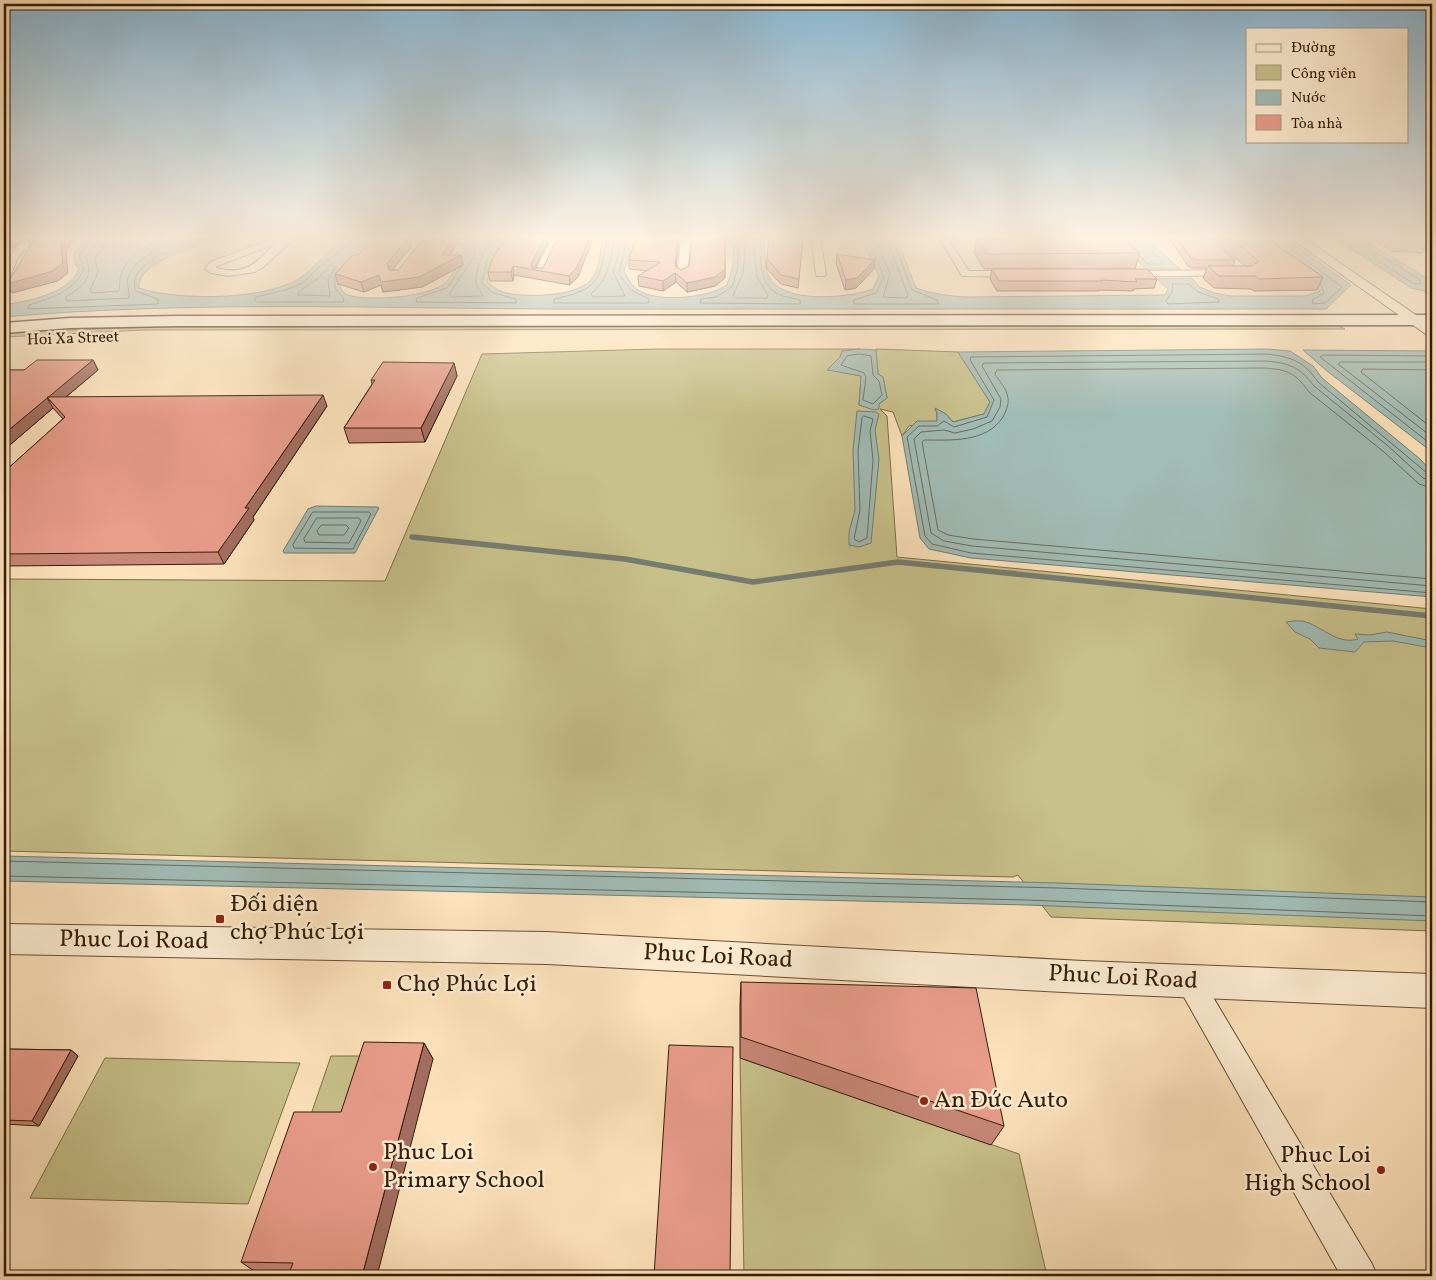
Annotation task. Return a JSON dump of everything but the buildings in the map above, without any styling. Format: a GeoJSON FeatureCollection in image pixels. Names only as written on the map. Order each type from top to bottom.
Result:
{"type":"FeatureCollection","features":[{"type":"Feature","properties":{"kind":"main road","name":"Hoi Xa Street"},"geometry":{"type":"LineString","coordinates":[[4,328],[178,321],[1432,320]]}},
{"type":"Feature","properties":{"kind":"main road","name":"Hoi Xa Street"},"geometry":{"type":"LineString","coordinates":[[4,342],[145,336],[1432,334]]}},
{"type":"Feature","properties":{"kind":"street"},"geometry":{"type":"LineString","coordinates":[[1381,297],[1432,334]]}},
{"type":"Feature","properties":{"kind":"street"},"geometry":{"type":"LineString","coordinates":[[1403,297],[1432,316]]}},
{"type":"Feature","properties":{"kind":"street","name":"Phuc Loi Road"},"geometry":{"type":"LineString","coordinates":[[4,939],[547,948],[1189,981],[1432,991]]}},
{"type":"Feature","properties":{"kind":"street"},"geometry":{"type":"LineString","coordinates":[[1189,981],[1360,1276]]}},
{"type":"Feature","properties":{"kind":"green space"},"geometry":{"type":"Polygon","coordinates":[[[1339,326],[1345,329],[143,330],[4,337],[4,334],[16,332],[152,327],[1339,326]]]}},
{"type":"Feature","properties":{"kind":"green space"},"geometry":{"type":"Polygon","coordinates":[[[658,349],[860,349],[842,351],[840,357],[828,369],[861,376],[859,405],[879,404],[887,398],[883,377],[878,374],[876,349],[958,352],[990,402],[984,414],[953,422],[946,414],[935,409],[937,421],[909,426],[902,436],[893,412],[880,409],[887,416],[897,557],[1432,609],[1432,931],[1051,917],[1018,875],[1013,877],[4,851],[4,579],[385,581],[482,354],[658,349]]]}},
{"type":"Feature","properties":{"kind":"green space"},"geometry":{"type":"Polygon","coordinates":[[[331,1056],[367,1056],[345,1126],[307,1126],[331,1056]]]}},
{"type":"Feature","properties":{"kind":"green space"},"geometry":{"type":"Polygon","coordinates":[[[105,1058],[300,1063],[248,1204],[30,1198],[105,1058]]]}},
{"type":"Feature","properties":{"kind":"green space"},"geometry":{"type":"Polygon","coordinates":[[[740,1058],[1019,1154],[1047,1276],[744,1276],[740,1058]]]}},
{"type":"Feature","properties":{"kind":"green space"},"geometry":{"type":"Polygon","coordinates":[[[167,1270],[300,1273],[299,1276],[165,1276],[167,1270]]]}},
{"type":"Feature","properties":{"kind":"water"},"geometry":{"type":"Polygon","coordinates":[[[1339,297],[1326,309],[208,307],[72,312],[4,317],[4,305],[36,298],[1339,297]]]}},
{"type":"Feature","properties":{"kind":"water"},"geometry":{"type":"Polygon","coordinates":[[[1267,349],[1290,351],[1313,366],[1322,378],[1420,459],[1432,472],[1432,597],[971,558],[929,549],[920,538],[902,436],[917,421],[937,421],[935,408],[946,414],[953,422],[984,414],[990,402],[958,352],[1267,349]]]}},
{"type":"Feature","properties":{"kind":"water"},"geometry":{"type":"Polygon","coordinates":[[[876,350],[878,374],[883,377],[887,398],[879,404],[879,409],[874,410],[859,405],[861,376],[827,370],[840,357],[842,351],[876,350]]]}},
{"type":"Feature","properties":{"kind":"water"},"geometry":{"type":"Polygon","coordinates":[[[1303,350],[1432,351],[1432,452],[1327,371],[1303,350]]]}},
{"type":"Feature","properties":{"kind":"water"},"geometry":{"type":"Polygon","coordinates":[[[857,411],[876,412],[879,414],[875,430],[879,459],[871,543],[859,547],[849,545],[849,532],[855,510],[853,450],[857,411]]]}},
{"type":"Feature","properties":{"kind":"water"},"geometry":{"type":"Polygon","coordinates":[[[316,506],[379,508],[355,553],[284,553],[283,551],[308,509],[316,506]]]}},
{"type":"Feature","properties":{"kind":"water"},"geometry":{"type":"Polygon","coordinates":[[[1286,622],[1306,622],[1344,640],[1358,639],[1355,634],[1370,635],[1387,632],[1432,641],[1432,648],[1393,641],[1364,642],[1355,652],[1319,648],[1310,639],[1295,632],[1286,622]]]}},
{"type":"Feature","properties":{"kind":"water"},"geometry":{"type":"Polygon","coordinates":[[[4,856],[1058,883],[1432,897],[1432,921],[1027,905],[4,881],[4,856]]]}},
{"type":"Feature","properties":{"kind":"waterway"},"geometry":{"type":"LineString","coordinates":[[412,537],[625,559],[753,582],[898,562],[1432,616]]}},
{"type":"Feature","properties":{"kind":"place","name":"Đối diện chợ Phúc Lợi"},"geometry":{"type":"Point","coordinates":[220,919]}},
{"type":"Feature","properties":{"kind":"place","name":"Chợ Phúc Lợi"},"geometry":{"type":"Point","coordinates":[387,985]}},
{"type":"Feature","properties":{"kind":"place","name":"An Đức Auto"},"geometry":{"type":"Point","coordinates":[924,1101]}},
{"type":"Feature","properties":{"kind":"place","name":"Phuc Loi Primary School"},"geometry":{"type":"Point","coordinates":[373,1167]}},
{"type":"Feature","properties":{"kind":"place","name":"Phuc Loi High School"},"geometry":{"type":"Point","coordinates":[1381,1170]}}]}
